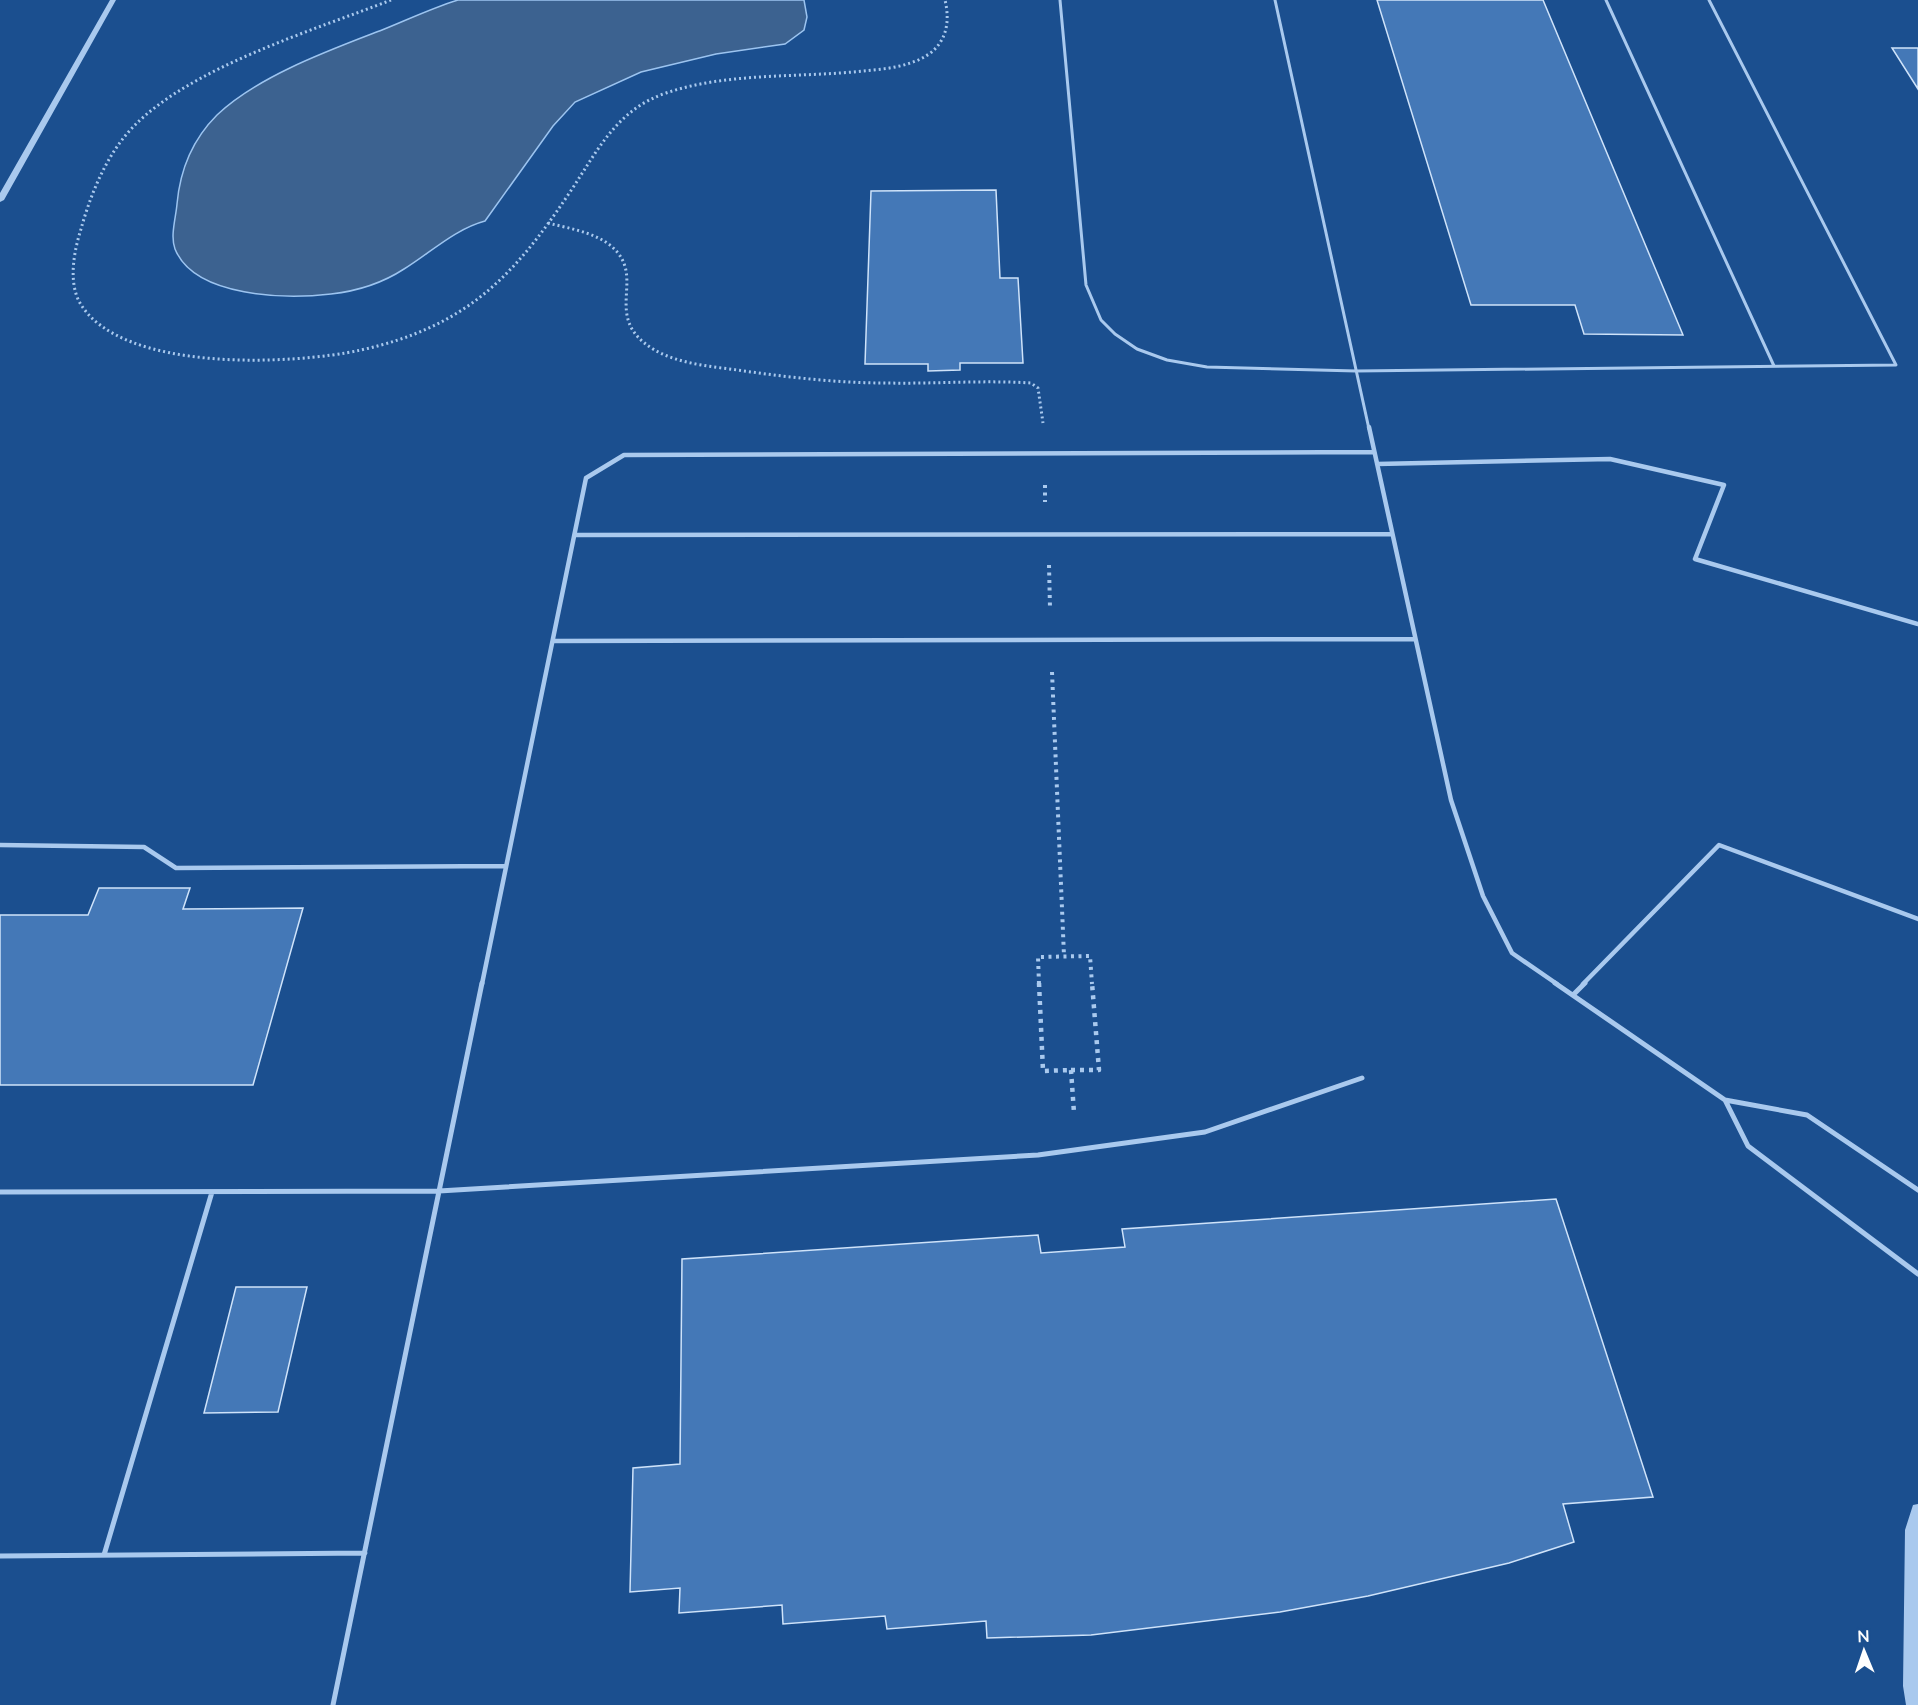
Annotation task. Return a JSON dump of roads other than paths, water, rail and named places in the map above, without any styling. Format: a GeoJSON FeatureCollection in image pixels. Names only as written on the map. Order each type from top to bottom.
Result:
{"type":"FeatureCollection","features":[{"type":"Feature","properties":{"kind":"street"},"geometry":{"type":"LineString","coordinates":[[0,200],[113,0]]}},
{"type":"Feature","properties":{"kind":"street"},"geometry":{"type":"LineString","coordinates":[[1913,1705],[1910,1686],[1912,1530],[1918,1510]]}},
{"type":"Feature","properties":{"kind":"lane"},"geometry":{"type":"LineString","coordinates":[[1060,0],[1086,285],[1101,320],[1115,334],[1137,349],[1167,360],[1207,367],[1356,371],[1896,365],[1709,0]]}},
{"type":"Feature","properties":{"kind":"lane"},"geometry":{"type":"LineString","coordinates":[[1275,0],[1450,800],[1483,896],[1512,953],[1725,1100],[1807,1115],[1918,1190]]}},
{"type":"Feature","properties":{"kind":"lane"},"geometry":{"type":"LineString","coordinates":[[1606,0],[1774,366]]}},
{"type":"Feature","properties":{"kind":"lane"},"geometry":{"type":"LineString","coordinates":[[333,1705],[586,478],[624,455],[1374,452]]}},
{"type":"Feature","properties":{"kind":"lane"},"geometry":{"type":"LineString","coordinates":[[1377,464],[1610,459],[1724,485],[1695,559],[1918,624]]}},
{"type":"Feature","properties":{"kind":"lane"},"geometry":{"type":"LineString","coordinates":[[575,535],[1392,534]]}},
{"type":"Feature","properties":{"kind":"lane"},"geometry":{"type":"LineString","coordinates":[[553,641],[1415,639]]}},
{"type":"Feature","properties":{"kind":"lane"},"geometry":{"type":"LineString","coordinates":[[0,845],[144,847],[176,868],[506,866]]}},
{"type":"Feature","properties":{"kind":"lane"},"geometry":{"type":"LineString","coordinates":[[1574,995],[1719,845],[1918,919]]}},
{"type":"Feature","properties":{"kind":"lane"},"geometry":{"type":"LineString","coordinates":[[0,1192],[439,1191],[1038,1155],[1205,1132],[1362,1078]]}},
{"type":"Feature","properties":{"kind":"lane"},"geometry":{"type":"LineString","coordinates":[[1725,1100],[1748,1146],[1918,1274]]}},
{"type":"Feature","properties":{"kind":"lane"},"geometry":{"type":"LineString","coordinates":[[104,1555],[212,1192]]}},
{"type":"Feature","properties":{"kind":"lane"},"geometry":{"type":"LineString","coordinates":[[0,1556],[364,1553]]}},
{"type":"Feature","properties":{"kind":"water"},"geometry":{"type":"Polygon","coordinates":[[[458,0],[804,0],[807,17],[804,30],[785,44],[716,54],[641,72],[575,102],[553,126],[485,221],[453,235],[404,269],[378,283],[331,294],[268,295],[222,286],[202,277],[186,265],[175,249],[173,238],[181,179],[189,156],[201,134],[217,115],[253,88],[295,65],[458,0]]]}}]}
